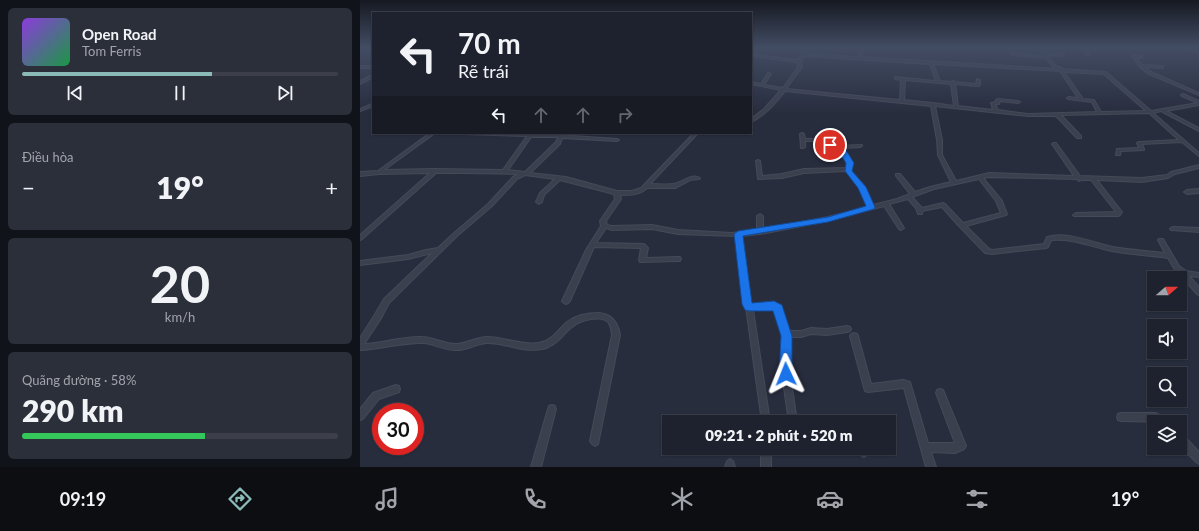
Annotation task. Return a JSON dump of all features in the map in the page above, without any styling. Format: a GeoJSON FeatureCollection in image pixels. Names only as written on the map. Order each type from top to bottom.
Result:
{"type":"FeatureCollection","features":[{"type":"Feature","properties":{"kind":"street"},"geometry":{"type":"LineString","coordinates":[[752,120],[761,114],[785,89],[798,70]]}},
{"type":"Feature","properties":{"kind":"street"},"geometry":{"type":"LineString","coordinates":[[933,70],[938,81]]}},
{"type":"Feature","properties":{"kind":"street"},"geometry":{"type":"LineString","coordinates":[[1060,70],[1106,73],[1199,155]]}},
{"type":"Feature","properties":{"kind":"street"},"geometry":{"type":"LineString","coordinates":[[1063,70],[1081,99]]}},
{"type":"Feature","properties":{"kind":"street"},"geometry":{"type":"LineString","coordinates":[[1146,70],[1150,73],[1199,94]]}},
{"type":"Feature","properties":{"kind":"street"},"geometry":{"type":"LineString","coordinates":[[762,85],[770,74]]}},
{"type":"Feature","properties":{"kind":"street"},"geometry":{"type":"LineString","coordinates":[[360,83],[372,77]]}},
{"type":"Feature","properties":{"kind":"street"},"geometry":{"type":"LineString","coordinates":[[896,78],[979,85],[978,80]]}},
{"type":"Feature","properties":{"kind":"street"},"geometry":{"type":"LineString","coordinates":[[902,101],[903,79]]}},
{"type":"Feature","properties":{"kind":"street"},"geometry":{"type":"LineString","coordinates":[[961,79],[964,84]]}},
{"type":"Feature","properties":{"kind":"street"},"geometry":{"type":"LineString","coordinates":[[953,82],[956,106]]}},
{"type":"Feature","properties":{"kind":"street"},"geometry":{"type":"LineString","coordinates":[[752,83],[799,92],[956,106],[996,112],[1058,115],[1163,111],[1199,103]]}},
{"type":"Feature","properties":{"kind":"street"},"geometry":{"type":"LineString","coordinates":[[1183,96],[1199,103]]}},
{"type":"Feature","properties":{"kind":"street"},"geometry":{"type":"LineString","coordinates":[[1069,98],[1094,101],[1100,113]]}},
{"type":"Feature","properties":{"kind":"street"},"geometry":{"type":"LineString","coordinates":[[996,112],[993,103],[998,103],[998,100],[1018,102]]}},
{"type":"Feature","properties":{"kind":"street"},"geometry":{"type":"LineString","coordinates":[[933,104],[934,119],[942,149],[940,155],[954,183]]}},
{"type":"Feature","properties":{"kind":"street"},"geometry":{"type":"LineString","coordinates":[[360,110],[372,105]]}},
{"type":"Feature","properties":{"kind":"street"},"geometry":{"type":"LineString","coordinates":[[1163,111],[1199,130]]}},
{"type":"Feature","properties":{"kind":"street"},"geometry":{"type":"LineString","coordinates":[[1058,115],[1079,137]]}},
{"type":"Feature","properties":{"kind":"street"},"geometry":{"type":"LineString","coordinates":[[379,172],[432,134]]}},
{"type":"Feature","properties":{"kind":"street"},"geometry":{"type":"LineString","coordinates":[[496,134],[558,135],[617,140]]}},
{"type":"Feature","properties":{"kind":"street"},"geometry":{"type":"LineString","coordinates":[[360,174],[379,172],[435,171],[504,172],[559,178],[617,193],[633,193],[646,186],[695,134]]}},
{"type":"Feature","properties":{"kind":"street"},"geometry":{"type":"LineString","coordinates":[[802,134],[803,147]]}},
{"type":"Feature","properties":{"kind":"street"},"geometry":{"type":"LineString","coordinates":[[504,172],[530,135]]}},
{"type":"Feature","properties":{"kind":"street"},"geometry":{"type":"LineString","coordinates":[[360,344],[377,318],[386,300],[490,205],[515,178],[525,174],[558,144],[560,140],[558,135]]}},
{"type":"Feature","properties":{"kind":"street"},"geometry":{"type":"LineString","coordinates":[[802,140],[824,140],[827,144],[837,145],[840,147],[860,146]]}},
{"type":"Feature","properties":{"kind":"street"},"geometry":{"type":"LineString","coordinates":[[1118,154],[1119,150],[1142,149],[1139,143],[1183,141]]}},
{"type":"Feature","properties":{"kind":"street"},"geometry":{"type":"LineString","coordinates":[[1054,144],[1079,179]]}},
{"type":"Feature","properties":{"kind":"street"},"geometry":{"type":"LineString","coordinates":[[840,147],[850,163],[848,169],[850,174],[862,187],[871,207]]}},
{"type":"Feature","properties":{"kind":"street"},"geometry":{"type":"LineString","coordinates":[[758,161],[760,178],[782,176],[804,171],[848,169]]}},
{"type":"Feature","properties":{"kind":"street"},"geometry":{"type":"LineString","coordinates":[[604,226],[612,228],[645,226],[678,232],[738,234],[760,232],[828,219],[910,196],[932,188],[980,177],[1003,175],[1128,180],[1168,176],[1199,166]]}},
{"type":"Feature","properties":{"kind":"street"},"geometry":{"type":"LineString","coordinates":[[360,238],[435,171]]}},
{"type":"Feature","properties":{"kind":"street"},"geometry":{"type":"LineString","coordinates":[[898,175],[920,212],[943,205],[987,251],[992,252],[1046,246],[1049,238],[1061,237],[1078,239],[1112,249],[1170,256]]}},
{"type":"Feature","properties":{"kind":"street"},"geometry":{"type":"LineString","coordinates":[[961,225],[1004,214],[999,200],[980,177]]}},
{"type":"Feature","properties":{"kind":"street"},"geometry":{"type":"LineString","coordinates":[[539,202],[542,194],[559,178]]}},
{"type":"Feature","properties":{"kind":"street"},"geometry":{"type":"LineString","coordinates":[[646,186],[675,186],[689,179],[697,178]]}},
{"type":"Feature","properties":{"kind":"street"},"geometry":{"type":"LineString","coordinates":[[1076,215],[1118,214],[1119,212],[1092,179]]}},
{"type":"Feature","properties":{"kind":"street"},"geometry":{"type":"LineString","coordinates":[[1187,192],[1199,191]]}},
{"type":"Feature","properties":{"kind":"street"},"geometry":{"type":"LineString","coordinates":[[566,301],[592,245],[604,226],[603,221],[618,199],[617,193]]}},
{"type":"Feature","properties":{"kind":"street"},"geometry":{"type":"LineString","coordinates":[[886,203],[901,228]]}},
{"type":"Feature","properties":{"kind":"street"},"geometry":{"type":"LineString","coordinates":[[760,216],[760,232]]}},
{"type":"Feature","properties":{"kind":"street"},"geometry":{"type":"LineString","coordinates":[[1174,229],[1199,230]]}},
{"type":"Feature","properties":{"kind":"street"},"geometry":{"type":"LineString","coordinates":[[738,234],[747,304],[749,307],[765,415]]}},
{"type":"Feature","properties":{"kind":"street"},"geometry":{"type":"LineString","coordinates":[[1161,240],[1177,268],[1181,271]]}},
{"type":"Feature","properties":{"kind":"street"},"geometry":{"type":"LineString","coordinates":[[592,245],[643,246],[645,248],[642,260],[678,259]]}},
{"type":"Feature","properties":{"kind":"street"},"geometry":{"type":"LineString","coordinates":[[360,263],[408,257],[439,250]]}},
{"type":"Feature","properties":{"kind":"street"},"geometry":{"type":"LineString","coordinates":[[1187,273],[1199,275]]}},
{"type":"Feature","properties":{"kind":"street"},"geometry":{"type":"LineString","coordinates":[[1187,279],[1199,292]]}},
{"type":"Feature","properties":{"kind":"street"},"geometry":{"type":"LineString","coordinates":[[749,307],[768,305],[777,307],[786,334],[786,374],[792,415]]}},
{"type":"Feature","properties":{"kind":"street"},"geometry":{"type":"LineString","coordinates":[[360,347],[422,340],[441,343],[449,347],[457,348],[488,340],[542,347],[554,340],[568,324],[577,319],[599,316],[606,317],[612,320],[615,326],[616,335],[595,440]]}},
{"type":"Feature","properties":{"kind":"street"},"geometry":{"type":"LineString","coordinates":[[786,334],[847,329]]}},
{"type":"Feature","properties":{"kind":"street"},"geometry":{"type":"LineString","coordinates":[[854,336],[868,388],[907,385],[931,467]]}},
{"type":"Feature","properties":{"kind":"street"},"geometry":{"type":"LineString","coordinates":[[360,416],[376,396],[396,389]]}},
{"type":"Feature","properties":{"kind":"street"},"geometry":{"type":"LineString","coordinates":[[925,447],[955,448],[961,446],[940,393]]}},
{"type":"Feature","properties":{"kind":"street"},"geometry":{"type":"LineString","coordinates":[[536,467],[552,409]]}},
{"type":"Feature","properties":{"kind":"street"},"geometry":{"type":"LineString","coordinates":[[1121,417],[1147,417]]}},
{"type":"Feature","properties":{"kind":"street"},"geometry":{"type":"LineString","coordinates":[[1187,446],[1199,459]]}},
{"type":"Feature","properties":{"kind":"street"},"geometry":{"type":"LineString","coordinates":[[766,455],[766,467]]}},
{"type":"Feature","properties":{"kind":"route"},"geometry":{"type":"LineString","coordinates":[[786,374],[786,336],[778,308],[774,305],[749,307],[747,304],[738,234],[760,232],[828,219],[871,207],[862,187],[848,171],[850,163],[840,147],[837,145],[830,145]]}}]}
